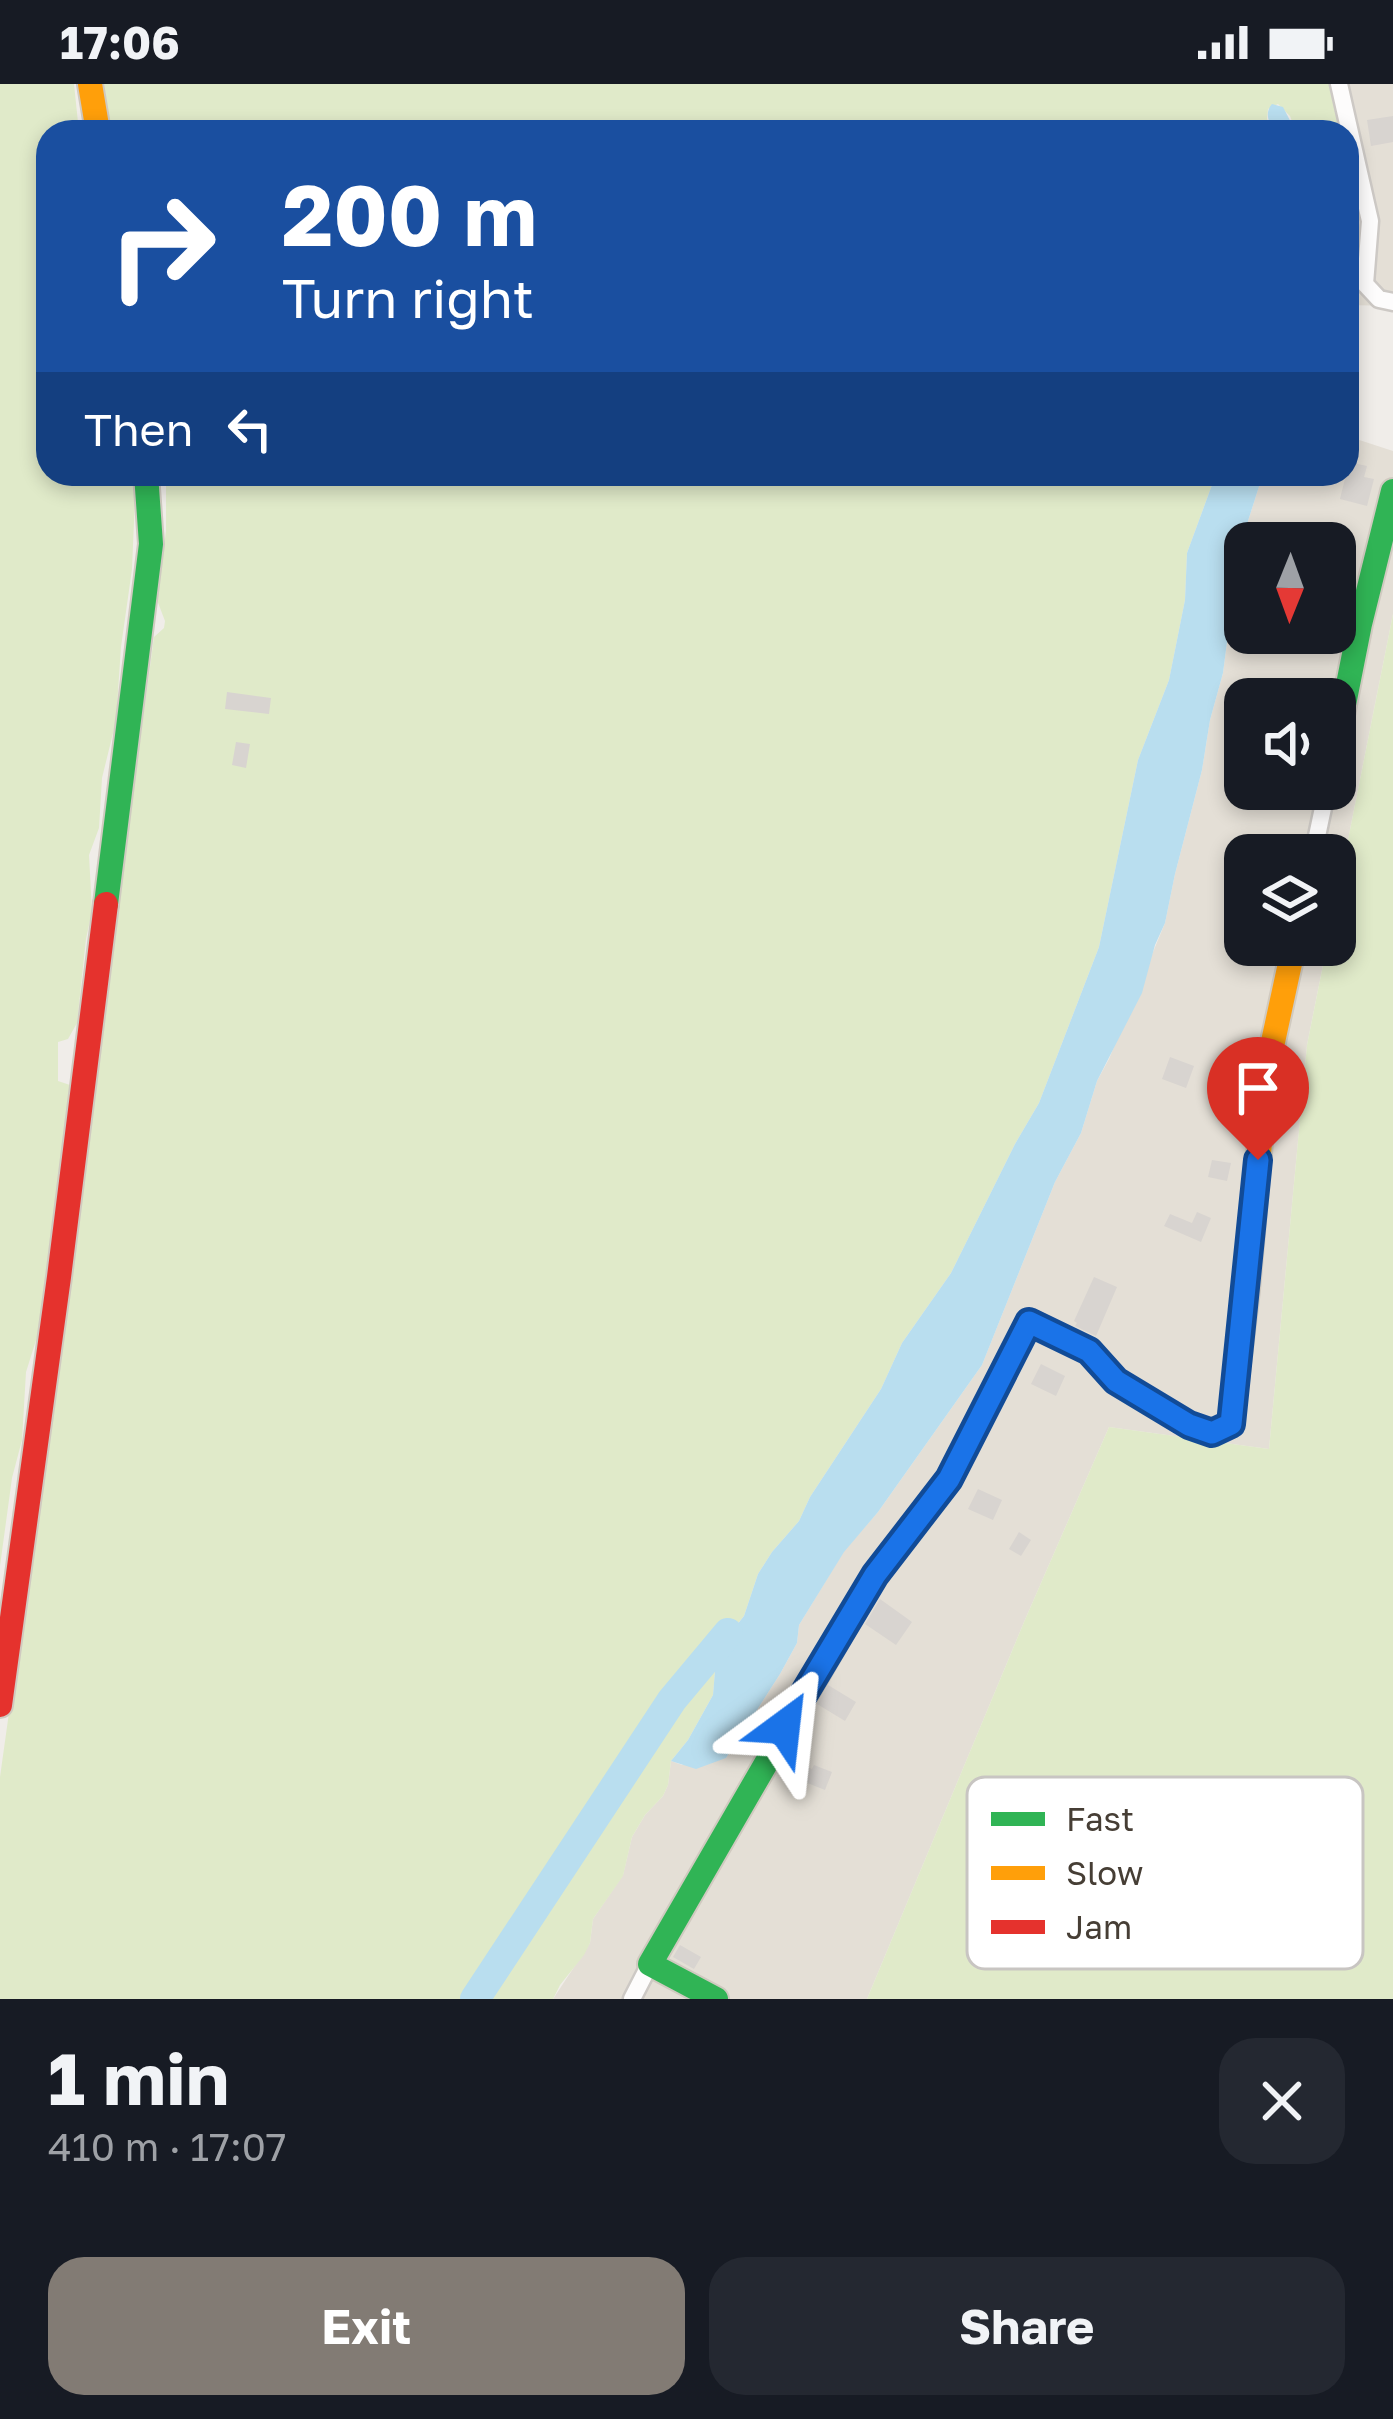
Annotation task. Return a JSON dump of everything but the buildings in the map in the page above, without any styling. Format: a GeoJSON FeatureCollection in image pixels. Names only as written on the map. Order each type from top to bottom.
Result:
{"type":"FeatureCollection","features":[{"type":"Feature","properties":{"kind":"street"},"geometry":{"type":"LineString","coordinates":[[91,84],[96,120]]}},
{"type":"Feature","properties":{"kind":"street"},"geometry":{"type":"LineString","coordinates":[[1339,84],[1347,120]]}},
{"type":"Feature","properties":{"kind":"street"},"geometry":{"type":"LineString","coordinates":[[1359,172],[1370,221],[1365,284],[1379,299],[1393,302]]}},
{"type":"Feature","properties":{"kind":"street"},"geometry":{"type":"LineString","coordinates":[[0,1705],[145,608],[151,544],[147,486]]}},
{"type":"Feature","properties":{"kind":"street"},"geometry":{"type":"LineString","coordinates":[[1349,678],[1393,491]]}},
{"type":"Feature","properties":{"kind":"street"},"geometry":{"type":"LineString","coordinates":[[632,1999],[821,1663],[875,1575],[949,1479],[1029,1322],[1089,1351],[1116,1381],[1189,1425],[1212,1433],[1231,1424],[1266,1074],[1289,966]]}},
{"type":"Feature","properties":{"kind":"street"},"geometry":{"type":"LineString","coordinates":[[650,1964],[716,1999]]}},
{"type":"Feature","properties":{"kind":"shaded area"},"geometry":{"type":"Polygon","coordinates":[[[1336,84],[1393,84],[1393,306],[1359,305],[1359,120],[1342,120],[1336,84]]]}},
{"type":"Feature","properties":{"kind":"shaded area"},"geometry":{"type":"Polygon","coordinates":[[[1359,440],[1393,451],[1393,614],[1356,800],[1356,678],[1224,678],[1224,810],[1354,810],[1349,834],[1224,834],[1224,966],[1323,966],[1307,1045],[1269,1449],[1109,1427],[867,1999],[553,1999],[590,1943],[593,1919],[623,1875],[632,1837],[663,1796],[671,1761],[682,1765],[726,1758],[780,1674],[797,1643],[799,1625],[844,1551],[878,1512],[982,1365],[1165,923],[1225,654],[1356,654],[1356,522],[1248,522],[1259,486],[1359,486],[1359,440]]]}},
{"type":"Feature","properties":{"kind":"green space"},"geometry":{"type":"Polygon","coordinates":[[[0,84],[74,84],[78,120],[36,120],[36,486],[135,486],[132,569],[116,721],[102,778],[99,828],[89,855],[92,911],[77,1023],[68,1039],[58,1042],[58,1081],[70,1085],[75,1096],[57,1187],[38,1334],[26,1372],[22,1440],[0,1566],[0,84]]]}},
{"type":"Feature","properties":{"kind":"green space"},"geometry":{"type":"Polygon","coordinates":[[[104,84],[1336,84],[1344,120],[1292,120],[1278,104],[1268,109],[1268,120],[109,120],[104,84]]]}},
{"type":"Feature","properties":{"kind":"green space"},"geometry":{"type":"Polygon","coordinates":[[[166,486],[1212,486],[1187,553],[1185,600],[1169,680],[1138,760],[1099,947],[1039,1103],[951,1273],[902,1343],[881,1389],[799,1521],[758,1574],[744,1616],[716,1659],[713,1695],[671,1761],[663,1796],[632,1837],[623,1876],[593,1919],[584,1955],[553,1999],[0,1999],[0,1777],[154,637],[165,621],[157,600],[166,486]]]}},
{"type":"Feature","properties":{"kind":"green space"},"geometry":{"type":"Polygon","coordinates":[[[1393,614],[1393,1999],[867,1999],[1109,1427],[1269,1449],[1307,1045],[1323,966],[1356,966],[1356,834],[1349,834],[1393,614]]]}},
{"type":"Feature","properties":{"kind":"water"},"geometry":{"type":"Polygon","coordinates":[[[1270,107],[1283,107],[1290,120],[1269,120],[1270,107]]]}},
{"type":"Feature","properties":{"kind":"water"},"geometry":{"type":"Polygon","coordinates":[[[1212,486],[1259,486],[1248,522],[1224,522],[1223,673],[1165,923],[1142,993],[1097,1081],[1081,1133],[1055,1182],[982,1365],[878,1512],[844,1552],[799,1625],[797,1643],[780,1674],[726,1758],[696,1769],[671,1761],[713,1695],[720,1646],[744,1616],[758,1574],[799,1521],[881,1389],[902,1343],[951,1273],[1039,1103],[1099,947],[1138,760],[1169,680],[1185,600],[1187,553],[1212,486]]]}},
{"type":"Feature","properties":{"kind":"waterway"},"geometry":{"type":"LineString","coordinates":[[475,1999],[672,1700],[728,1633]]}},
{"type":"Feature","properties":{"kind":"traffic: fast"},"geometry":{"type":"LineString","coordinates":[[106,904],[151,544],[147,486]]}},
{"type":"Feature","properties":{"kind":"traffic: fast"},"geometry":{"type":"LineString","coordinates":[[1349,678],[1393,491]]}},
{"type":"Feature","properties":{"kind":"traffic: fast"},"geometry":{"type":"LineString","coordinates":[[716,1999],[650,1964],[875,1575],[949,1479],[1029,1321],[1089,1351],[1116,1381],[1189,1425],[1212,1433],[1231,1424],[1233,1406]]}},
{"type":"Feature","properties":{"kind":"traffic: slow"},"geometry":{"type":"LineString","coordinates":[[90,84],[96,120]]}},
{"type":"Feature","properties":{"kind":"traffic: slow"},"geometry":{"type":"LineString","coordinates":[[1233,1406],[1266,1074],[1289,966]]}},
{"type":"Feature","properties":{"kind":"traffic: jam"},"geometry":{"type":"LineString","coordinates":[[0,1705],[106,904]]}},
{"type":"Feature","properties":{"kind":"route"},"geometry":{"type":"LineString","coordinates":[[784,1727],[875,1575],[949,1479],[1029,1322],[1089,1351],[1116,1381],[1189,1425],[1212,1433],[1231,1424],[1258,1160]]}}]}
